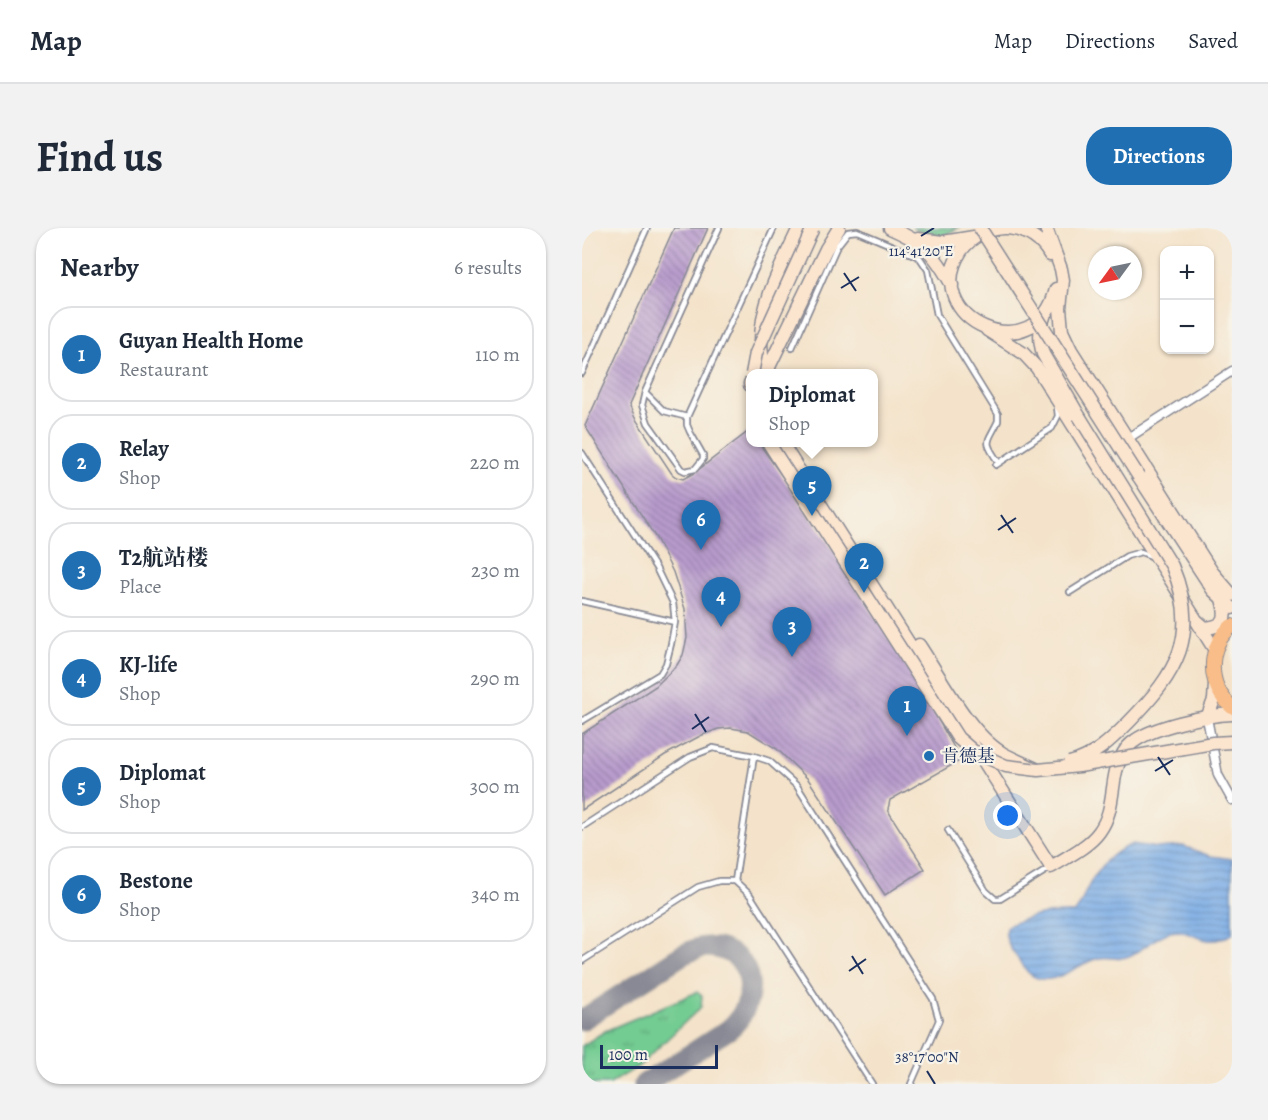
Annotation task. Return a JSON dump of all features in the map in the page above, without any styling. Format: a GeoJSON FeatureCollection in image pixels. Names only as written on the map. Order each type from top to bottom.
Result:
{"type":"FeatureCollection","features":[{"type":"Feature","properties":{"kind":"main road"},"geometry":{"type":"LineString","coordinates":[[766,369],[761,339],[765,310],[799,228]]}},
{"type":"Feature","properties":{"kind":"main road"},"geometry":{"type":"LineString","coordinates":[[753,369],[756,352],[813,228]]}},
{"type":"Feature","properties":{"kind":"main road"},"geometry":{"type":"LineString","coordinates":[[768,369],[826,249],[839,228]]}},
{"type":"Feature","properties":{"kind":"main road"},"geometry":{"type":"LineString","coordinates":[[890,228],[914,239],[934,255],[952,286],[961,309],[972,321],[1023,353],[1037,368],[1215,650]]}},
{"type":"Feature","properties":{"kind":"main road"},"geometry":{"type":"LineString","coordinates":[[792,447],[807,474],[966,717],[983,738],[1002,753],[1038,770],[1076,761],[1103,746],[1122,729],[1155,695],[1171,672],[1179,653],[1185,621],[1181,588],[1172,566],[1079,416],[1047,361],[1040,343],[1040,329],[1051,306],[1061,269],[1048,251],[1030,235],[1006,228],[978,232],[943,242],[914,239]]}},
{"type":"Feature","properties":{"kind":"main road"},"geometry":{"type":"LineString","coordinates":[[1046,228],[1061,269],[1063,280],[1060,308],[1062,331],[1071,350],[1229,601],[1222,622],[1214,627],[1205,628],[1196,620]]}},
{"type":"Feature","properties":{"kind":"main road"},"geometry":{"type":"LineString","coordinates":[[952,286],[953,270],[959,254],[978,232]]}},
{"type":"Feature","properties":{"kind":"main road"},"geometry":{"type":"LineString","coordinates":[[978,232],[1200,571],[1229,601]]}},
{"type":"Feature","properties":{"kind":"main road"},"geometry":{"type":"LineString","coordinates":[[1048,251],[1057,274],[1056,290]]}},
{"type":"Feature","properties":{"kind":"main road"},"geometry":{"type":"LineString","coordinates":[[987,330],[1003,333],[1027,328],[1041,319],[1051,306]]}},
{"type":"Feature","properties":{"kind":"main road"},"geometry":{"type":"LineString","coordinates":[[774,447],[958,738],[973,751],[1006,766],[1038,770],[1079,766],[1232,741]]}},
{"type":"Feature","properties":{"kind":"main road"},"geometry":{"type":"LineString","coordinates":[[774,447],[1052,867],[1092,840],[1100,831],[1110,811],[1119,762],[1125,749],[1133,742],[1154,731],[1232,714]]}},
{"type":"Feature","properties":{"kind":"main road"},"geometry":{"type":"LineString","coordinates":[[1207,718],[1214,700],[1215,684],[1212,667],[1215,650],[1223,635],[1232,626]]}},
{"type":"Feature","properties":{"kind":"main road"},"geometry":{"type":"LineString","coordinates":[[1215,684],[1223,699],[1232,707]]}},
{"type":"Feature","properties":{"kind":"street"},"geometry":{"type":"LineString","coordinates":[[1127,439],[1232,371]]}},
{"type":"Feature","properties":{"kind":"street"},"geometry":{"type":"LineString","coordinates":[[1207,718],[1218,776],[1232,801]]}},
{"type":"Feature","properties":{"kind":"lane"},"geometry":{"type":"LineString","coordinates":[[582,373],[647,228]]}},
{"type":"Feature","properties":{"kind":"lane"},"geometry":{"type":"LineString","coordinates":[[719,228],[645,392],[642,405],[648,423],[681,469],[685,471],[695,469],[703,459],[687,425],[687,417],[774,228]]}},
{"type":"Feature","properties":{"kind":"lane"},"geometry":{"type":"LineString","coordinates":[[792,348],[837,246],[848,232],[857,231],[920,258],[928,270],[934,310],[998,414],[998,421],[988,441],[998,464],[1052,428],[1058,416],[1056,398]]}},
{"type":"Feature","properties":{"kind":"lane"},"geometry":{"type":"LineString","coordinates":[[645,392],[664,411],[687,417]]}},
{"type":"Feature","properties":{"kind":"lane"},"geometry":{"type":"LineString","coordinates":[[582,453],[656,568],[673,603],[675,622],[666,664],[660,674],[582,721]]}},
{"type":"Feature","properties":{"kind":"lane"},"geometry":{"type":"LineString","coordinates":[[1070,592],[1127,556],[1142,552],[1156,557]]}},
{"type":"Feature","properties":{"kind":"lane"},"geometry":{"type":"LineString","coordinates":[[582,602],[675,622]]}},
{"type":"Feature","properties":{"kind":"lane"},"geometry":{"type":"LineString","coordinates":[[582,827],[690,757],[713,748],[769,761],[797,786],[933,999],[939,1020],[911,1084]]}},
{"type":"Feature","properties":{"kind":"lane"},"geometry":{"type":"LineString","coordinates":[[735,881],[754,756]]}},
{"type":"Feature","properties":{"kind":"lane"},"geometry":{"type":"LineString","coordinates":[[948,830],[986,891],[995,899],[1052,867]]}},
{"type":"Feature","properties":{"kind":"lane"},"geometry":{"type":"LineString","coordinates":[[582,961],[698,887],[719,881],[735,881],[750,895],[872,1084]]}},
{"type":"Feature","properties":{"kind":"green space"},"geometry":{"type":"Polygon","coordinates":[[[912,228],[958,228],[945,235],[935,236],[912,228]]]}},
{"type":"Feature","properties":{"kind":"green space"},"geometry":{"type":"Polygon","coordinates":[[[697,992],[702,996],[701,1007],[639,1066],[610,1084],[582,1084],[582,1046],[605,1031],[697,992]]]}},
{"type":"Feature","properties":{"kind":"water"},"geometry":{"type":"Polygon","coordinates":[[[1133,844],[1157,848],[1183,846],[1210,856],[1232,859],[1232,934],[1221,939],[1205,940],[1178,931],[1170,932],[1126,957],[1099,958],[1065,974],[1047,979],[1030,974],[1009,945],[1006,927],[1040,916],[1074,913],[1079,908],[1100,868],[1111,856],[1133,844]]]}},
{"type":"Feature","properties":{"kind":"building"},"geometry":{"type":"Polygon","coordinates":[[[674,228],[708,228],[629,405],[672,474],[683,479],[746,433],[746,447],[762,447],[827,540],[913,676],[961,760],[890,800],[888,809],[890,814],[925,869],[885,895],[808,779],[777,749],[748,731],[731,728],[718,729],[700,736],[665,755],[582,810],[582,734],[656,686],[677,665],[683,655],[687,638],[685,609],[673,572],[656,538],[585,426],[674,228]]]}},
{"type":"Feature","properties":{"kind":"taxiway"},"geometry":{"type":"LineString","coordinates":[[582,1020],[682,955],[702,947],[709,947],[725,950],[737,958],[745,968],[749,980],[746,1006],[739,1019],[728,1030],[644,1084]]}},
{"type":"Feature","properties":{"kind":"place","name":"Diplomat"},"geometry":{"type":"Point","coordinates":[812,516]}},
{"type":"Feature","properties":{"kind":"place","name":"Bestone"},"geometry":{"type":"Point","coordinates":[701,550]}},
{"type":"Feature","properties":{"kind":"place","name":"Relay"},"geometry":{"type":"Point","coordinates":[864,593]}},
{"type":"Feature","properties":{"kind":"place","name":"KJ-life"},"geometry":{"type":"Point","coordinates":[721,627]}},
{"type":"Feature","properties":{"kind":"place","name":"T2航站楼"},"geometry":{"type":"Point","coordinates":[792,657]}},
{"type":"Feature","properties":{"kind":"place","name":"Guyan Health Home"},"geometry":{"type":"Point","coordinates":[907,736]}},
{"type":"Feature","properties":{"kind":"place","name":"肯德基"},"geometry":{"type":"Point","coordinates":[929,756]}}]}
